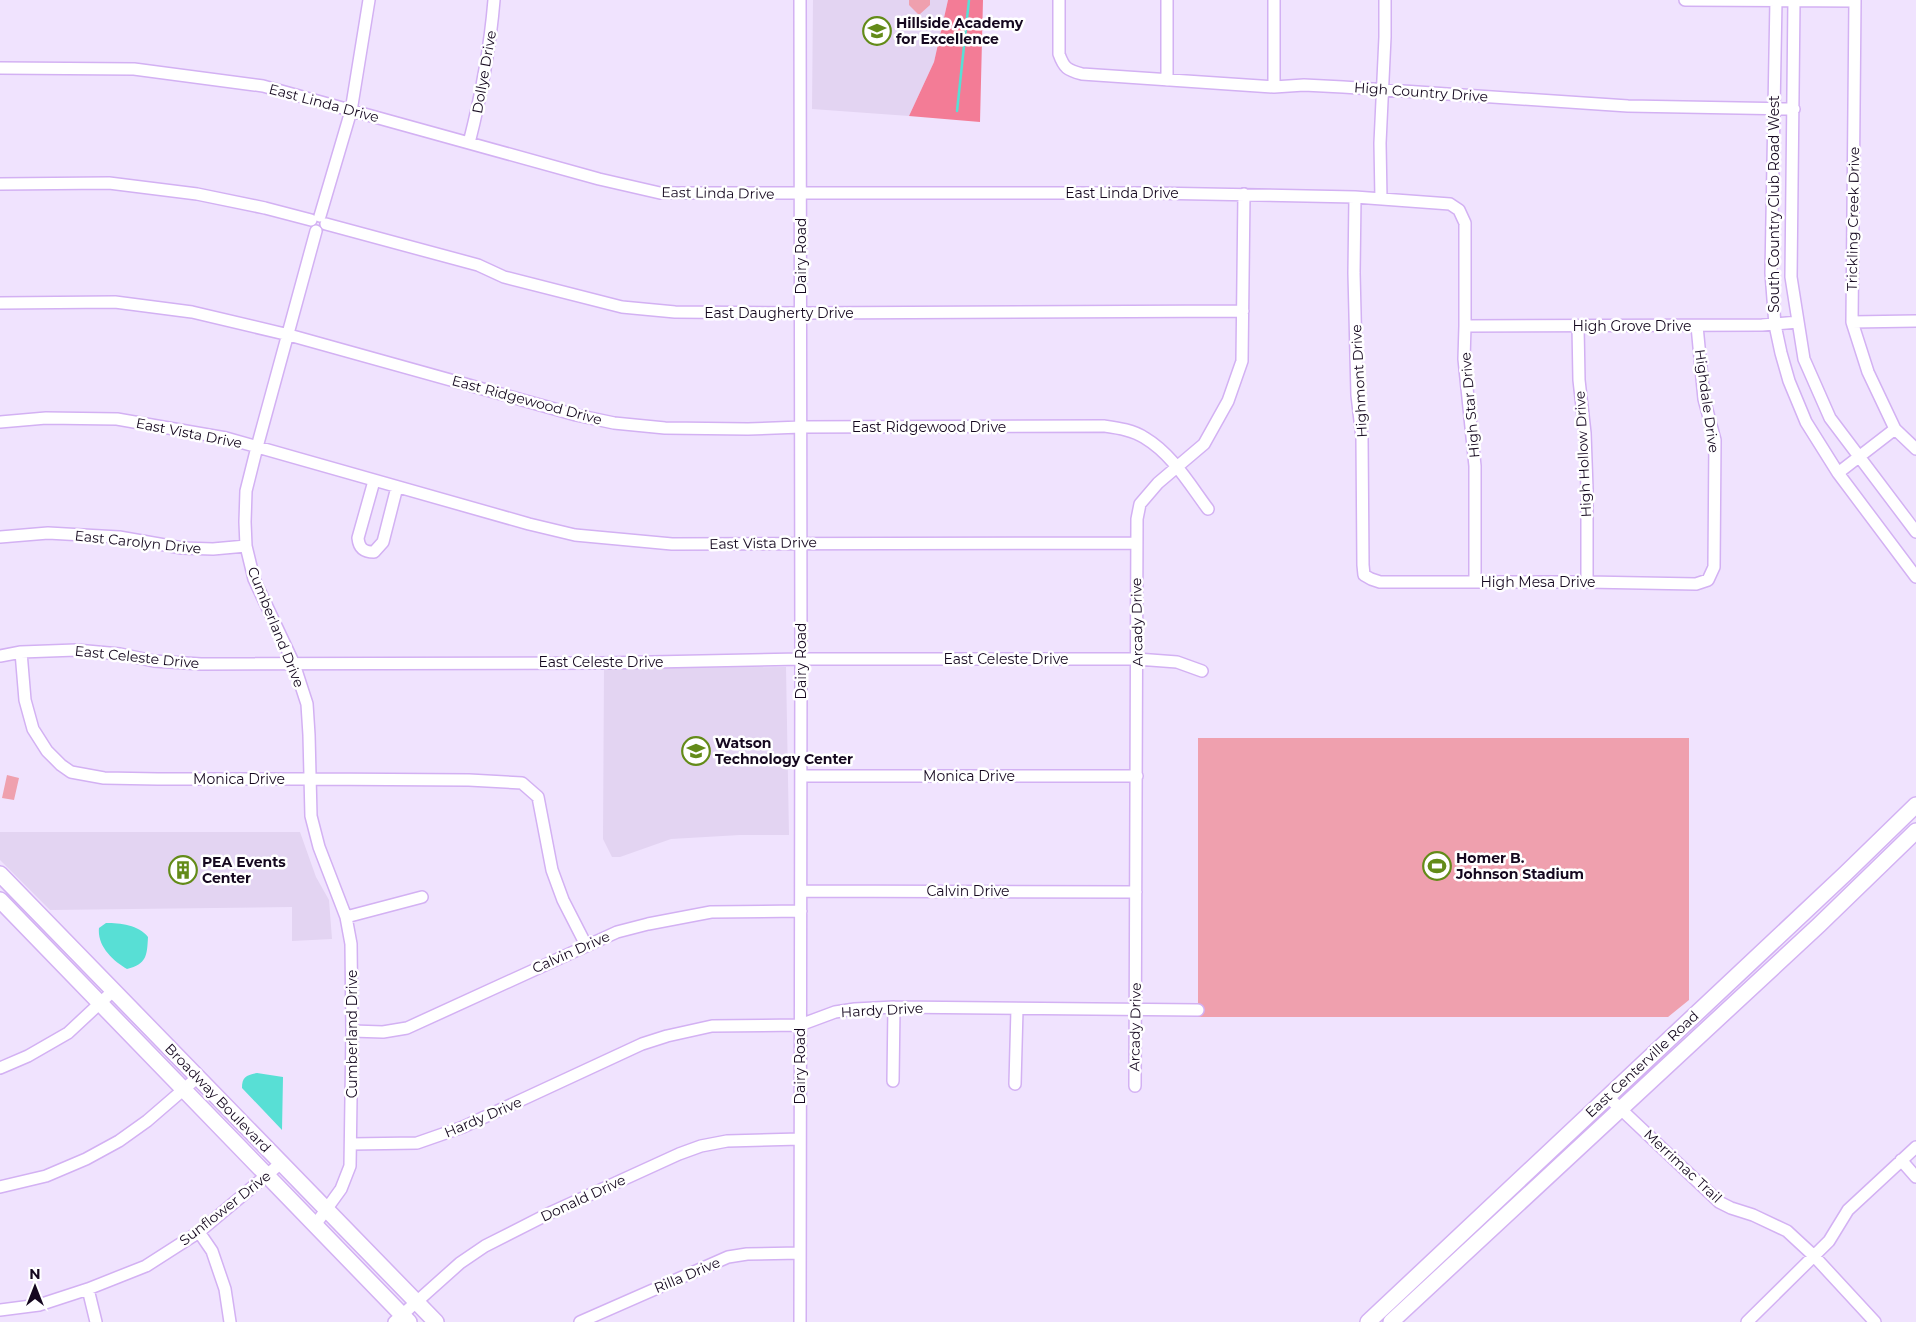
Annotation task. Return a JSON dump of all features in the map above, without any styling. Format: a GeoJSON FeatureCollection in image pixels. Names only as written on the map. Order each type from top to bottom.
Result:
{"type":"FeatureCollection","features":[{"type":"Feature","properties":{"kind":"main road","name":"East Centerville Road"},"geometry":{"type":"LineString","coordinates":[[1368,1322],[1916,805]]}},
{"type":"Feature","properties":{"kind":"main road","name":"East Centerville Road"},"geometry":{"type":"LineString","coordinates":[[1391,1322],[1916,831]]}},
{"type":"Feature","properties":{"kind":"main road","name":"Broadway Boulevard"},"geometry":{"type":"LineString","coordinates":[[0,874],[436,1322]]}},
{"type":"Feature","properties":{"kind":"main road","name":"Broadway Boulevard"},"geometry":{"type":"LineString","coordinates":[[0,900],[267,1175],[402,1320]]}},
{"type":"Feature","properties":{"kind":"main road"},"geometry":{"type":"LineString","coordinates":[[1482,1215],[1494,1226]]}},
{"type":"Feature","properties":{"kind":"street","name":"Cumberland Drive"},"geometry":{"type":"LineString","coordinates":[[315,1226],[341,1189],[350,1166],[352,1144],[351,944],[346,917],[319,847],[311,816],[309,735],[306,704],[294,664],[254,579],[246,546],[246,491],[318,223],[351,111],[369,0]]}},
{"type":"Feature","properties":{"kind":"street","name":"Dollye Drive"},"geometry":{"type":"LineString","coordinates":[[469,143],[481,95],[492,26],[494,0]]}},
{"type":"Feature","properties":{"kind":"street","name":"Dairy Road"},"geometry":{"type":"LineString","coordinates":[[800,0],[802,659],[800,1322]]}},
{"type":"Feature","properties":{"kind":"street","name":"High Country Drive"},"geometry":{"type":"LineString","coordinates":[[1060,0],[1059,54],[1068,70],[1082,74],[1274,87],[1304,85],[1628,106],[1794,109]]}},
{"type":"Feature","properties":{"kind":"street"},"geometry":{"type":"LineString","coordinates":[[1167,0],[1167,80]]}},
{"type":"Feature","properties":{"kind":"street"},"geometry":{"type":"LineString","coordinates":[[1274,0],[1274,87]]}},
{"type":"Feature","properties":{"kind":"street"},"geometry":{"type":"LineString","coordinates":[[1381,198],[1380,143],[1385,0]]}},
{"type":"Feature","properties":{"kind":"street"},"geometry":{"type":"LineString","coordinates":[[1685,0],[1855,0]]}},
{"type":"Feature","properties":{"kind":"street","name":"Trickling Creek Drive"},"geometry":{"type":"LineString","coordinates":[[1855,0],[1852,322],[1868,372],[1895,429]]}},
{"type":"Feature","properties":{"kind":"street","name":"South Country Club Road West"},"geometry":{"type":"LineString","coordinates":[[1776,1],[1771,272],[1775,325],[1781,353],[1796,400],[1806,422],[1838,473],[1916,577]]}},
{"type":"Feature","properties":{"kind":"street","name":"South Country Club Road West"},"geometry":{"type":"LineString","coordinates":[[1794,1],[1791,277],[1804,358],[1830,418],[1916,532]]}},
{"type":"Feature","properties":{"kind":"street","name":"East Linda Drive"},"geometry":{"type":"LineString","coordinates":[[0,68],[134,69],[263,86],[600,179],[660,193],[1151,192],[1381,198],[1450,204]]}},
{"type":"Feature","properties":{"kind":"street","name":"East Daugherty Drive"},"geometry":{"type":"LineString","coordinates":[[0,184],[109,183],[197,194],[265,208],[478,266],[504,277],[622,308],[675,312],[801,313],[1243,311]]}},
{"type":"Feature","properties":{"kind":"street","name":"Arcady Drive"},"geometry":{"type":"LineString","coordinates":[[1135,1086],[1137,519],[1140,504],[1158,483],[1204,444],[1228,401],[1242,361],[1244,194]]}},
{"type":"Feature","properties":{"kind":"street","name":"Highmont Drive"},"geometry":{"type":"LineString","coordinates":[[1356,197],[1354,274],[1358,395],[1362,438],[1363,565]]}},
{"type":"Feature","properties":{"kind":"street","name":"High Star Drive"},"geometry":{"type":"LineString","coordinates":[[1450,204],[1460,210],[1465,223],[1466,326],[1464,359],[1475,466],[1475,581]]}},
{"type":"Feature","properties":{"kind":"street","name":"East Ridgewood Drive"},"geometry":{"type":"LineString","coordinates":[[0,303],[115,302],[192,312],[289,335],[576,415],[665,428],[1104,426],[1125,429],[1145,438],[1164,453],[1208,510]]}},
{"type":"Feature","properties":{"kind":"street"},"geometry":{"type":"LineString","coordinates":[[1852,322],[1916,321]]}},
{"type":"Feature","properties":{"kind":"street","name":"High Grove Drive"},"geometry":{"type":"LineString","coordinates":[[1466,326],[1697,326],[1775,325],[1798,322]]}},
{"type":"Feature","properties":{"kind":"street","name":"High Hollow Drive"},"geometry":{"type":"LineString","coordinates":[[1578,326],[1579,380],[1585,433],[1587,489],[1587,582]]}},
{"type":"Feature","properties":{"kind":"street","name":"Highdale Drive"},"geometry":{"type":"LineString","coordinates":[[1697,326],[1704,399],[1715,440],[1714,567]]}},
{"type":"Feature","properties":{"kind":"street","name":"East Vista Drive"},"geometry":{"type":"LineString","coordinates":[[0,422],[46,418],[116,419],[226,438],[575,535],[672,544],[801,542],[1136,543]]}},
{"type":"Feature","properties":{"kind":"street"},"geometry":{"type":"LineString","coordinates":[[1838,473],[1895,429],[1916,448]]}},
{"type":"Feature","properties":{"kind":"street"},"geometry":{"type":"LineString","coordinates":[[374,480],[358,538],[363,550],[368,552],[374,552],[383,542],[397,487]]}},
{"type":"Feature","properties":{"kind":"street","name":"East Carolyn Drive"},"geometry":{"type":"LineString","coordinates":[[0,537],[48,533],[119,538],[182,548],[213,550],[246,546]]}},
{"type":"Feature","properties":{"kind":"street","name":"High Mesa Drive"},"geometry":{"type":"LineString","coordinates":[[1363,565],[1364,575],[1380,582],[1475,581],[1696,584],[1708,580],[1714,567]]}},
{"type":"Feature","properties":{"kind":"street","name":"East Celeste Drive"},"geometry":{"type":"LineString","coordinates":[[0,656],[21,652],[76,650],[120,654],[154,661],[201,664],[602,663],[802,659],[1137,659],[1178,662],[1202,671]]}},
{"type":"Feature","properties":{"kind":"street","name":"Monica Drive"},"geometry":{"type":"LineString","coordinates":[[21,652],[25,700],[33,729],[47,751],[71,772],[104,778],[469,780],[522,783],[538,797],[552,870],[586,945]]}},
{"type":"Feature","properties":{"kind":"street","name":"Monica Drive"},"geometry":{"type":"LineString","coordinates":[[801,776],[1137,776]]}},
{"type":"Feature","properties":{"kind":"street","name":"Calvin Drive"},"geometry":{"type":"LineString","coordinates":[[801,890],[1136,892]]}},
{"type":"Feature","properties":{"kind":"street"},"geometry":{"type":"LineString","coordinates":[[346,917],[422,897]]}},
{"type":"Feature","properties":{"kind":"street","name":"Calvin Drive"},"geometry":{"type":"LineString","coordinates":[[352,1031],[383,1032],[407,1028],[617,932],[711,912],[801,911]]}},
{"type":"Feature","properties":{"kind":"street"},"geometry":{"type":"LineString","coordinates":[[0,1068],[28,1056],[68,1033],[113,991]]}},
{"type":"Feature","properties":{"kind":"street"},"geometry":{"type":"LineString","coordinates":[[893,1081],[894,1007]]}},
{"type":"Feature","properties":{"kind":"street","name":"Hardy Drive"},"geometry":{"type":"LineString","coordinates":[[352,1144],[417,1143],[463,1127],[642,1044],[667,1036],[712,1026],[800,1025],[835,1012],[894,1007],[1198,1010]]}},
{"type":"Feature","properties":{"kind":"street"},"geometry":{"type":"LineString","coordinates":[[1015,1084],[1017,1009]]}},
{"type":"Feature","properties":{"kind":"street"},"geometry":{"type":"LineString","coordinates":[[0,1187],[46,1176],[86,1159],[119,1141],[147,1121],[198,1077]]}},
{"type":"Feature","properties":{"kind":"street","name":"Merrimac Trail"},"geometry":{"type":"LineString","coordinates":[[1608,1097],[1719,1202],[1787,1231],[1814,1256],[1875,1322]]}},
{"type":"Feature","properties":{"kind":"street","name":"Donald Drive"},"geometry":{"type":"LineString","coordinates":[[402,1320],[417,1302],[460,1263],[485,1246],[552,1212],[679,1154],[701,1146],[727,1141],[800,1139]]}},
{"type":"Feature","properties":{"kind":"street"},"geometry":{"type":"LineString","coordinates":[[1747,1322],[1829,1241],[1845,1213],[1916,1147]]}},
{"type":"Feature","properties":{"kind":"street"},"geometry":{"type":"LineString","coordinates":[[1901,1160],[1916,1178]]}},
{"type":"Feature","properties":{"kind":"street","name":"Sunflower Drive"},"geometry":{"type":"LineString","coordinates":[[0,1310],[39,1305],[88,1290],[146,1266],[199,1232],[281,1164]]}},
{"type":"Feature","properties":{"kind":"street"},"geometry":{"type":"LineString","coordinates":[[199,1232],[212,1251],[225,1290],[230,1322]]}},
{"type":"Feature","properties":{"kind":"street","name":"Rilla Drive"},"geometry":{"type":"LineString","coordinates":[[580,1322],[728,1257],[746,1254],[800,1253]]}},
{"type":"Feature","properties":{"kind":"street"},"geometry":{"type":"LineString","coordinates":[[88,1290],[96,1322]]}},
{"type":"Feature","properties":{"kind":"shaded area","name":"Hillside Academy for Excellence"},"geometry":{"type":"Polygon","coordinates":[[[813,0],[948,0],[934,62],[909,116],[812,109],[813,0]]]}},
{"type":"Feature","properties":{"kind":"shaded area"},"geometry":{"type":"Polygon","coordinates":[[[909,0],[930,0],[930,5],[918,14],[909,5],[909,0]]]}},
{"type":"Feature","properties":{"kind":"shaded area"},"geometry":{"type":"Polygon","coordinates":[[[948,0],[983,0],[980,122],[909,116],[934,62],[948,0]]]}},
{"type":"Feature","properties":{"kind":"shaded area","name":"Watson Technology Center"},"geometry":{"type":"Polygon","coordinates":[[[786,667],[789,835],[740,835],[671,839],[620,857],[612,857],[603,839],[604,668],[786,667]]]}},
{"type":"Feature","properties":{"kind":"shaded area"},"geometry":{"type":"Polygon","coordinates":[[[1198,738],[1689,738],[1689,1000],[1668,1017],[1198,1017],[1198,738]]]}},
{"type":"Feature","properties":{"kind":"shaded area"},"geometry":{"type":"Polygon","coordinates":[[[7,775],[19,778],[14,800],[2,798],[7,775]]]}},
{"type":"Feature","properties":{"kind":"shaded area"},"geometry":{"type":"Polygon","coordinates":[[[0,832],[300,832],[316,877],[329,900],[332,939],[292,941],[292,907],[50,910],[0,860],[0,832]]]}},
{"type":"Feature","properties":{"kind":"shaded area"},"geometry":{"type":"Polygon","coordinates":[[[106,923],[134,927],[148,937],[145,958],[139,964],[127,969],[111,957],[103,947],[99,935],[99,928],[106,923]]]}},
{"type":"Feature","properties":{"kind":"shaded area"},"geometry":{"type":"Polygon","coordinates":[[[257,1073],[283,1077],[282,1130],[242,1088],[245,1077],[257,1073]]]}},
{"type":"Feature","properties":{"kind":"waterway"},"geometry":{"type":"LineString","coordinates":[[957,111],[969,0]]}},
{"type":"Feature","properties":{"kind":"place","name":"Hillside Academy for Excellence"},"geometry":{"type":"Point","coordinates":[877,31]}},
{"type":"Feature","properties":{"kind":"place","name":"Watson Technology Center"},"geometry":{"type":"Point","coordinates":[696,751]}},
{"type":"Feature","properties":{"kind":"place","name":"Homer B. Johnson Stadium"},"geometry":{"type":"Point","coordinates":[1437,866]}},
{"type":"Feature","properties":{"kind":"place","name":"PEA Events Center"},"geometry":{"type":"Point","coordinates":[183,870]}}]}
